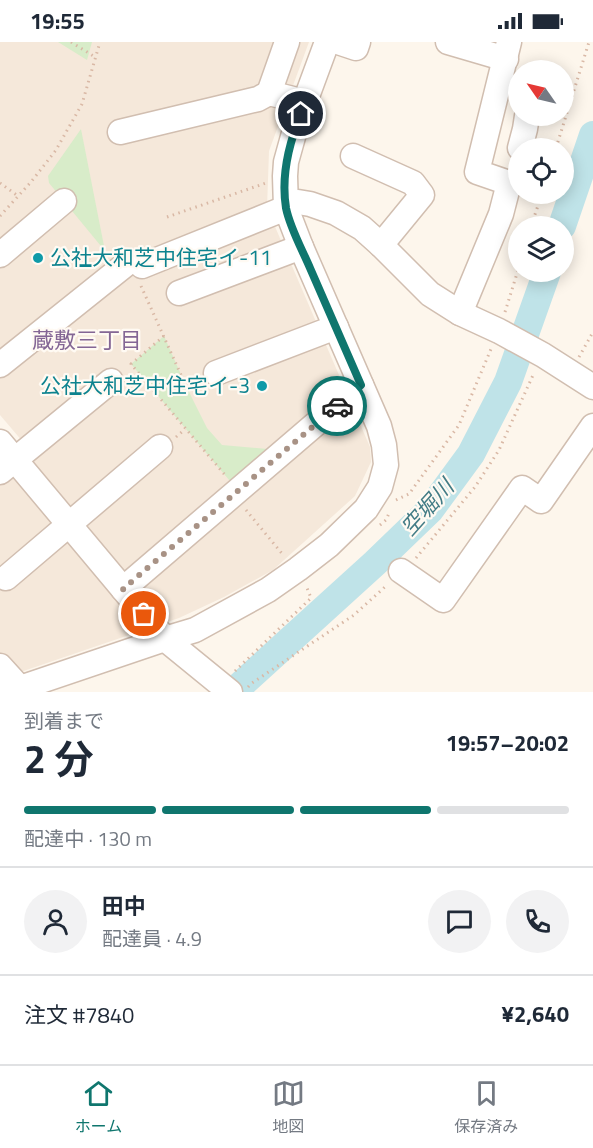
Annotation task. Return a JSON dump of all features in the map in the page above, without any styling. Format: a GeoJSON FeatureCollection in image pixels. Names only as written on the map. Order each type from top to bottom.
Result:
{"type":"FeatureCollection","features":[{"type":"Feature","properties":{"kind":"street"},"geometry":{"type":"LineString","coordinates":[[120,132],[258,99],[269,93],[287,42]]}},
{"type":"Feature","properties":{"kind":"street"},"geometry":{"type":"LineString","coordinates":[[0,666],[14,690],[195,630],[268,590],[298,569],[328,545],[366,509],[380,487],[386,465],[379,426],[286,208],[286,162],[296,126],[327,42]]}},
{"type":"Feature","properties":{"kind":"street"},"geometry":{"type":"LineString","coordinates":[[338,42],[356,48],[358,42]]}},
{"type":"Feature","properties":{"kind":"street"},"geometry":{"type":"LineString","coordinates":[[448,42],[508,50],[477,172],[508,182]]}},
{"type":"Feature","properties":{"kind":"street"},"geometry":{"type":"LineString","coordinates":[[269,93],[305,102]]}},
{"type":"Feature","properties":{"kind":"street"},"geometry":{"type":"LineString","coordinates":[[353,156],[413,183],[422,195],[381,245]]}},
{"type":"Feature","properties":{"kind":"street"},"geometry":{"type":"LineString","coordinates":[[460,313],[501,214],[508,190]]}},
{"type":"Feature","properties":{"kind":"street"},"geometry":{"type":"LineString","coordinates":[[0,255],[64,201]]}},
{"type":"Feature","properties":{"kind":"street"},"geometry":{"type":"LineString","coordinates":[[0,365],[136,263],[298,202],[336,213],[362,228],[430,294],[460,313],[543,355],[593,387]]}},
{"type":"Feature","properties":{"kind":"street"},"geometry":{"type":"LineString","coordinates":[[179,293],[301,247]]}},
{"type":"Feature","properties":{"kind":"street"},"geometry":{"type":"LineString","coordinates":[[216,373],[336,327]]}},
{"type":"Feature","properties":{"kind":"street"},"geometry":{"type":"LineString","coordinates":[[111,381],[5,458],[68,524],[165,639],[226,688]]}},
{"type":"Feature","properties":{"kind":"street"},"geometry":{"type":"LineString","coordinates":[[123,589],[361,385]]}},
{"type":"Feature","properties":{"kind":"street"},"geometry":{"type":"LineString","coordinates":[[401,571],[443,600],[522,488],[542,501],[593,426]]}},
{"type":"Feature","properties":{"kind":"street"},"geometry":{"type":"LineString","coordinates":[[6,578],[160,447]]}},
{"type":"Feature","properties":{"kind":"path"},"geometry":{"type":"LineString","coordinates":[[71,42],[96,57]]}},
{"type":"Feature","properties":{"kind":"path"},"geometry":{"type":"LineString","coordinates":[[0,216],[56,150],[82,104],[99,42]]}},
{"type":"Feature","properties":{"kind":"path"},"geometry":{"type":"LineString","coordinates":[[559,138],[589,42]]}},
{"type":"Feature","properties":{"kind":"path"},"geometry":{"type":"LineString","coordinates":[[168,217],[285,176]]}},
{"type":"Feature","properties":{"kind":"path"},"geometry":{"type":"LineString","coordinates":[[0,183],[18,196]]}},
{"type":"Feature","properties":{"kind":"path"},"geometry":{"type":"LineString","coordinates":[[136,263],[186,386],[216,373]]}},
{"type":"Feature","properties":{"kind":"path"},"geometry":{"type":"LineString","coordinates":[[499,331],[514,282]]}},
{"type":"Feature","properties":{"kind":"path"},"geometry":{"type":"LineString","coordinates":[[570,371],[593,332]]}},
{"type":"Feature","properties":{"kind":"path"},"geometry":{"type":"LineString","coordinates":[[164,336],[131,364],[236,492],[289,562]]}},
{"type":"Feature","properties":{"kind":"path"},"geometry":{"type":"LineString","coordinates":[[244,692],[252,683],[354,615],[415,559],[475,487],[499,450],[543,355]]}},
{"type":"Feature","properties":{"kind":"shaded area"},"geometry":{"type":"Polygon","coordinates":[[[0,42],[309,42],[269,151],[267,208],[370,447],[371,462],[355,496],[273,570],[179,618],[0,679],[0,474],[29,449],[0,415],[0,42]]]}},
{"type":"Feature","properties":{"kind":"green space"},"geometry":{"type":"Polygon","coordinates":[[[58,42],[92,42],[87,60],[58,42]]]}},
{"type":"Feature","properties":{"kind":"green space"},"geometry":{"type":"Polygon","coordinates":[[[81,129],[105,251],[49,183],[48,176],[81,129]]]}},
{"type":"Feature","properties":{"kind":"green space"},"geometry":{"type":"Polygon","coordinates":[[[164,336],[207,428],[222,445],[279,450],[235,487],[131,364],[164,336]]]}},
{"type":"Feature","properties":{"kind":"waterway","name":"空堀川"},"geometry":{"type":"LineString","coordinates":[[565,216],[593,135]]}},
{"type":"Feature","properties":{"kind":"waterway","name":"空堀川"},"geometry":{"type":"LineString","coordinates":[[233,692],[430,510],[471,454],[508,382],[543,282]]}},
{"type":"Feature","properties":{"kind":"way so far"},"geometry":{"type":"LineString","coordinates":[[144,614],[123,589],[337,406]]}},
{"type":"Feature","properties":{"kind":"place","name":"公社大和芝中住宅イ-11"},"geometry":{"type":"Point","coordinates":[38,258]}},
{"type":"Feature","properties":{"kind":"place","name":"公社大和芝中住宅イ-3"},"geometry":{"type":"Point","coordinates":[262,386]}},
{"type":"Feature","properties":{"kind":"district","name":"蔵敷三丁目"},"geometry":{"type":"Point","coordinates":[87,340]}},
{"type":"Feature","properties":{"kind":"route"},"geometry":{"type":"LineString","coordinates":[[301,114],[286,162],[286,208],[361,385],[337,406]]}}]}
